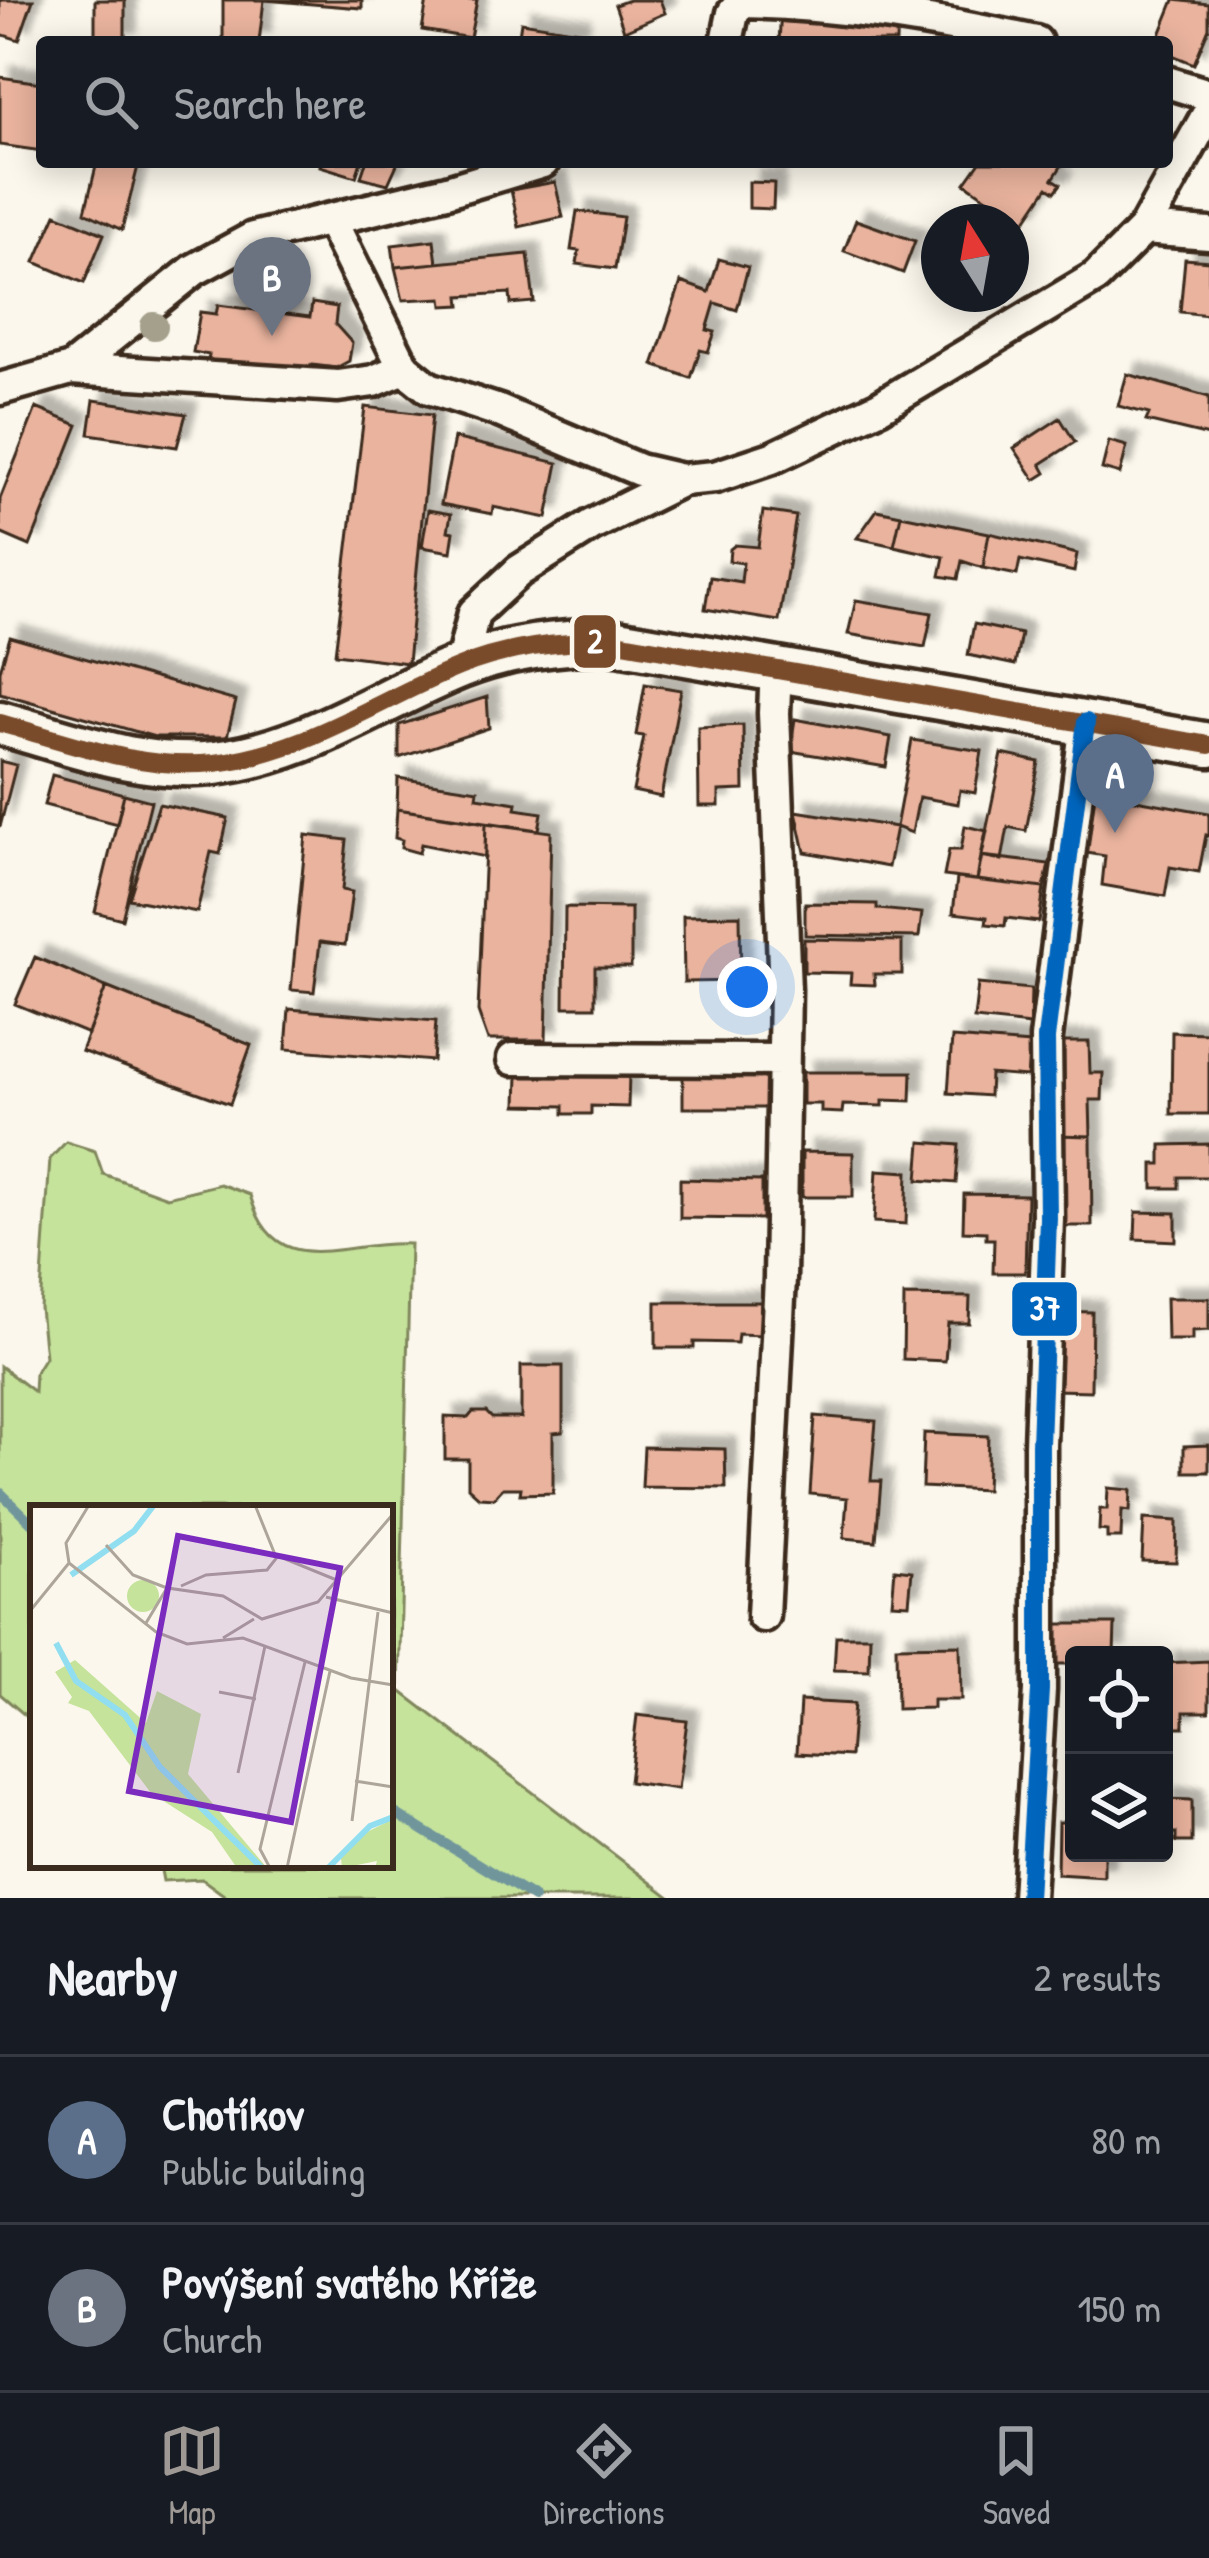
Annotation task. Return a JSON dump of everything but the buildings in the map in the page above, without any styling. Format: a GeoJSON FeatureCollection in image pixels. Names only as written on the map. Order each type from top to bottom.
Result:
{"type":"FeatureCollection","features":[{"type":"Feature","properties":{"kind":"street"},"geometry":{"type":"LineString","coordinates":[[728,18],[742,2],[812,4],[916,16],[1008,36]]}},
{"type":"Feature","properties":{"kind":"street"},"geometry":{"type":"LineString","coordinates":[[1173,84],[1209,95]]}},
{"type":"Feature","properties":{"kind":"street"},"geometry":{"type":"LineString","coordinates":[[331,220],[404,368],[430,388],[518,418],[639,470],[682,480],[715,477],[772,458],[879,407],[1096,277],[1144,229],[1209,112]]}},
{"type":"Feature","properties":{"kind":"street"},"geometry":{"type":"LineString","coordinates":[[71,369],[194,270],[253,238],[521,168]]}},
{"type":"Feature","properties":{"kind":"street"},"geometry":{"type":"LineString","coordinates":[[1144,229],[1209,234]]}},
{"type":"Feature","properties":{"kind":"street"},"geometry":{"type":"LineString","coordinates":[[0,388],[71,369],[338,386],[374,381],[404,368]]}},
{"type":"Feature","properties":{"kind":"street"},"geometry":{"type":"LineString","coordinates":[[460,667],[474,613],[519,571],[592,525],[682,480]]}},
{"type":"Feature","properties":{"kind":"street"},"geometry":{"type":"LineString","coordinates":[[0,723],[124,758],[212,764],[290,746],[460,667],[509,651],[560,642],[611,641],[1209,745]]}},
{"type":"Feature","properties":{"kind":"street"},"geometry":{"type":"LineString","coordinates":[[763,1616],[780,1278],[785,990],[776,667]]}},
{"type":"Feature","properties":{"kind":"street"},"geometry":{"type":"LineString","coordinates":[[1028,1898],[1040,1690],[1040,1445],[1048,1218],[1046,1038],[1086,722]]}},
{"type":"Feature","properties":{"kind":"street"},"geometry":{"type":"LineString","coordinates":[[513,1059],[783,1060]]}},
{"type":"Feature","properties":{"kind":"green space"},"geometry":{"type":"Polygon","coordinates":[[[66,1142],[95,1151],[103,1174],[167,1197],[220,1184],[250,1195],[261,1223],[276,1240],[294,1249],[410,1244],[399,1690],[671,1898],[228,1898],[202,1879],[163,1881],[161,1868],[393,1868],[393,1505],[30,1505],[30,1719],[0,1694],[0,1366],[34,1392],[35,1373],[45,1357],[40,1308],[50,1159],[66,1142]]]}},
{"type":"Feature","properties":{"kind":"waterway"},"geometry":{"type":"LineString","coordinates":[[0,1492],[30,1521]]}},
{"type":"Feature","properties":{"kind":"waterway"},"geometry":{"type":"LineString","coordinates":[[393,1812],[534,1898]]}},
{"type":"Feature","properties":{"kind":"transit line","name":"2"},"geometry":{"type":"LineString","coordinates":[[0,723],[132,759],[214,763],[310,737],[477,660],[534,647],[611,641],[1209,745]]}},
{"type":"Feature","properties":{"kind":"transit line","name":"37"},"geometry":{"type":"LineString","coordinates":[[1028,1898],[1040,1690],[1040,1445],[1048,1218],[1046,1038],[1086,722]]}},
{"type":"Feature","properties":{"kind":"place","name":"Povýšení svatého Kříže"},"geometry":{"type":"Point","coordinates":[272,336]}},
{"type":"Feature","properties":{"kind":"place","name":"Chotíkov"},"geometry":{"type":"Point","coordinates":[1115,833]}}]}
